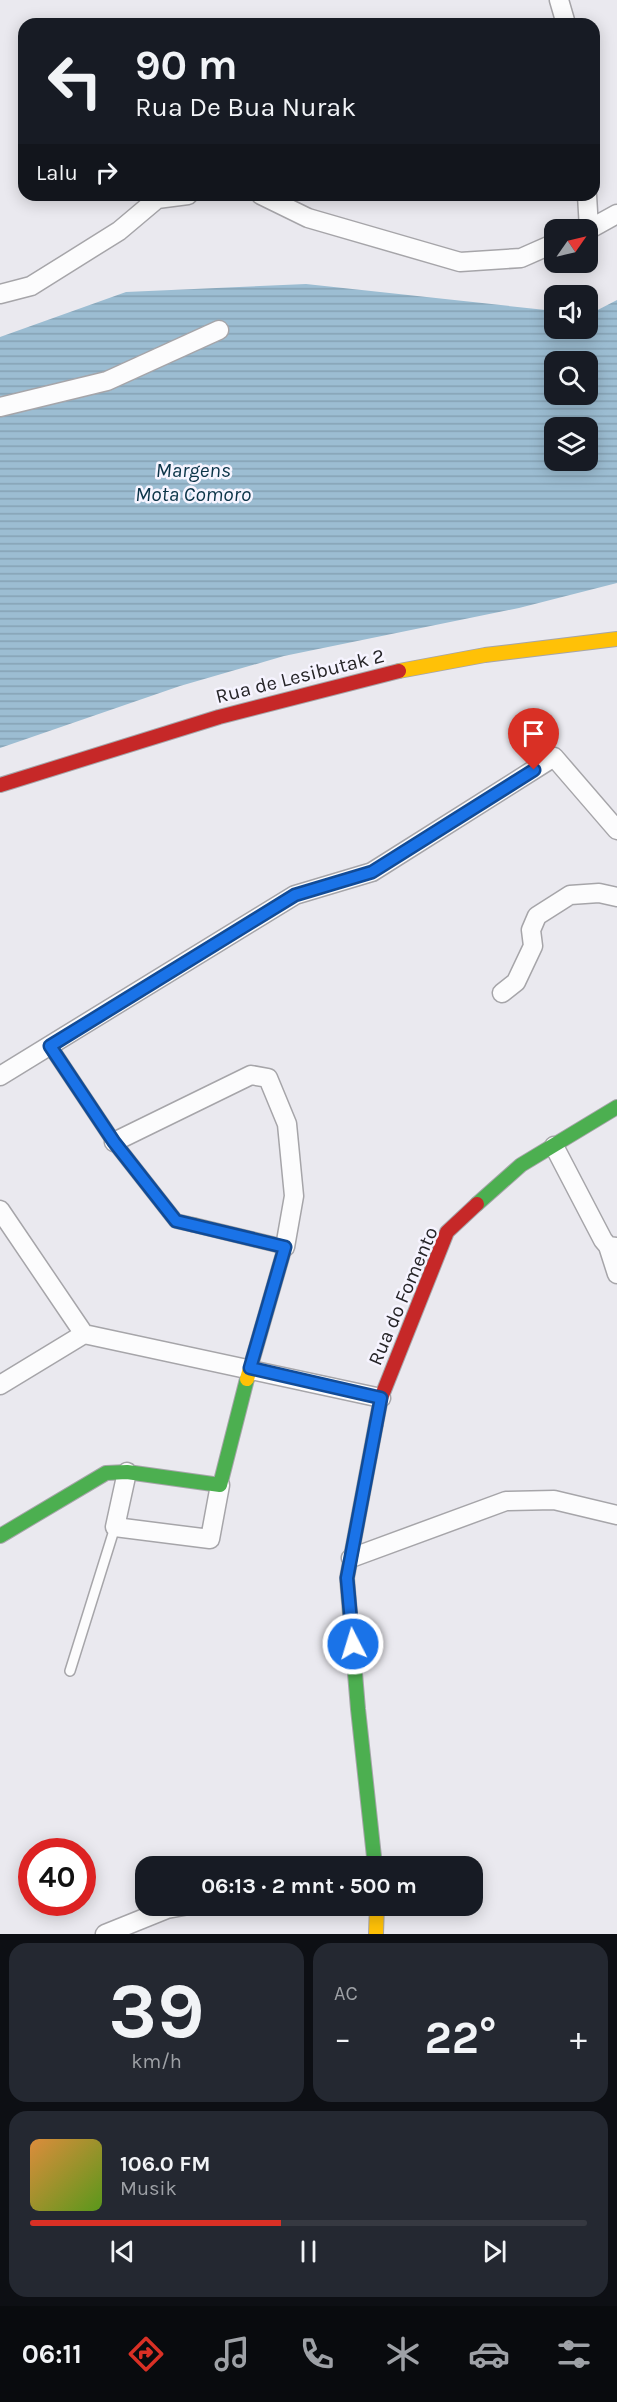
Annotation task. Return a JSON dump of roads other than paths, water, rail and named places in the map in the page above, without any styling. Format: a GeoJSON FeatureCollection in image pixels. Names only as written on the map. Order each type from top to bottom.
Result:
{"type":"FeatureCollection","features":[{"type":"Feature","properties":{"kind":"street"},"geometry":{"type":"LineString","coordinates":[[559,0],[564,18]]}},
{"type":"Feature","properties":{"kind":"street"},"geometry":{"type":"LineString","coordinates":[[0,294],[31,286],[119,231],[155,201]]}},
{"type":"Feature","properties":{"kind":"street"},"geometry":{"type":"LineString","coordinates":[[273,201],[308,218],[460,262],[521,258],[544,248]]}},
{"type":"Feature","properties":{"kind":"street"},"geometry":{"type":"LineString","coordinates":[[587,201],[588,219]]}},
{"type":"Feature","properties":{"kind":"street"},"geometry":{"type":"LineString","coordinates":[[598,225],[617,214]]}},
{"type":"Feature","properties":{"kind":"street"},"geometry":{"type":"LineString","coordinates":[[0,407],[107,381],[219,330]]}},
{"type":"Feature","properties":{"kind":"street","name":"Rua de Lesibutak 2"},"geometry":{"type":"LineString","coordinates":[[0,785],[226,714],[331,686],[443,661],[617,639]]}},
{"type":"Feature","properties":{"kind":"street"},"geometry":{"type":"LineString","coordinates":[[0,1077],[295,895],[372,872],[554,757],[617,830]]}},
{"type":"Feature","properties":{"kind":"street"},"geometry":{"type":"LineString","coordinates":[[502,993],[516,982],[533,946],[531,930],[537,916],[570,895],[599,893],[617,897]]}},
{"type":"Feature","properties":{"kind":"street"},"geometry":{"type":"LineString","coordinates":[[50,1046],[114,1142],[176,1221],[285,1247]]}},
{"type":"Feature","properties":{"kind":"street"},"geometry":{"type":"LineString","coordinates":[[114,1142],[251,1076],[268,1078],[286,1124],[294,1196],[285,1247],[250,1368],[220,1485],[210,1539],[115,1527],[128,1472]]}},
{"type":"Feature","properties":{"kind":"street","name":"Rua do Fomento"},"geometry":{"type":"LineString","coordinates":[[374,1856],[347,1578],[381,1398],[447,1232],[521,1165],[617,1107]]}},
{"type":"Feature","properties":{"kind":"street"},"geometry":{"type":"LineString","coordinates":[[554,1146],[599,1233],[613,1246],[617,1274]]}},
{"type":"Feature","properties":{"kind":"street"},"geometry":{"type":"LineString","coordinates":[[2,1218],[84,1334]]}},
{"type":"Feature","properties":{"kind":"street"},"geometry":{"type":"LineString","coordinates":[[0,1385],[84,1334],[381,1398]]}},
{"type":"Feature","properties":{"kind":"street"},"geometry":{"type":"LineString","coordinates":[[0,1536],[106,1473],[128,1472],[220,1485]]}},
{"type":"Feature","properties":{"kind":"street"},"geometry":{"type":"LineString","coordinates":[[351,1557],[506,1501],[554,1500],[617,1515]]}},
{"type":"Feature","properties":{"kind":"street"},"geometry":{"type":"LineString","coordinates":[[105,1934],[150,1916]]}},
{"type":"Feature","properties":{"kind":"street"},"geometry":{"type":"LineString","coordinates":[[376,1934],[377,1916]]}},
{"type":"Feature","properties":{"kind":"lane"},"geometry":{"type":"LineString","coordinates":[[70,1671],[115,1527]]}},
{"type":"Feature","properties":{"kind":"water","name":"Margens Mota Comoro"},"geometry":{"type":"Polygon","coordinates":[[[306,284],[544,310],[544,339],[598,339],[598,310],[617,300],[617,583],[519,608],[284,656],[180,686],[0,748],[0,337],[126,292],[306,284]]]}}]}
